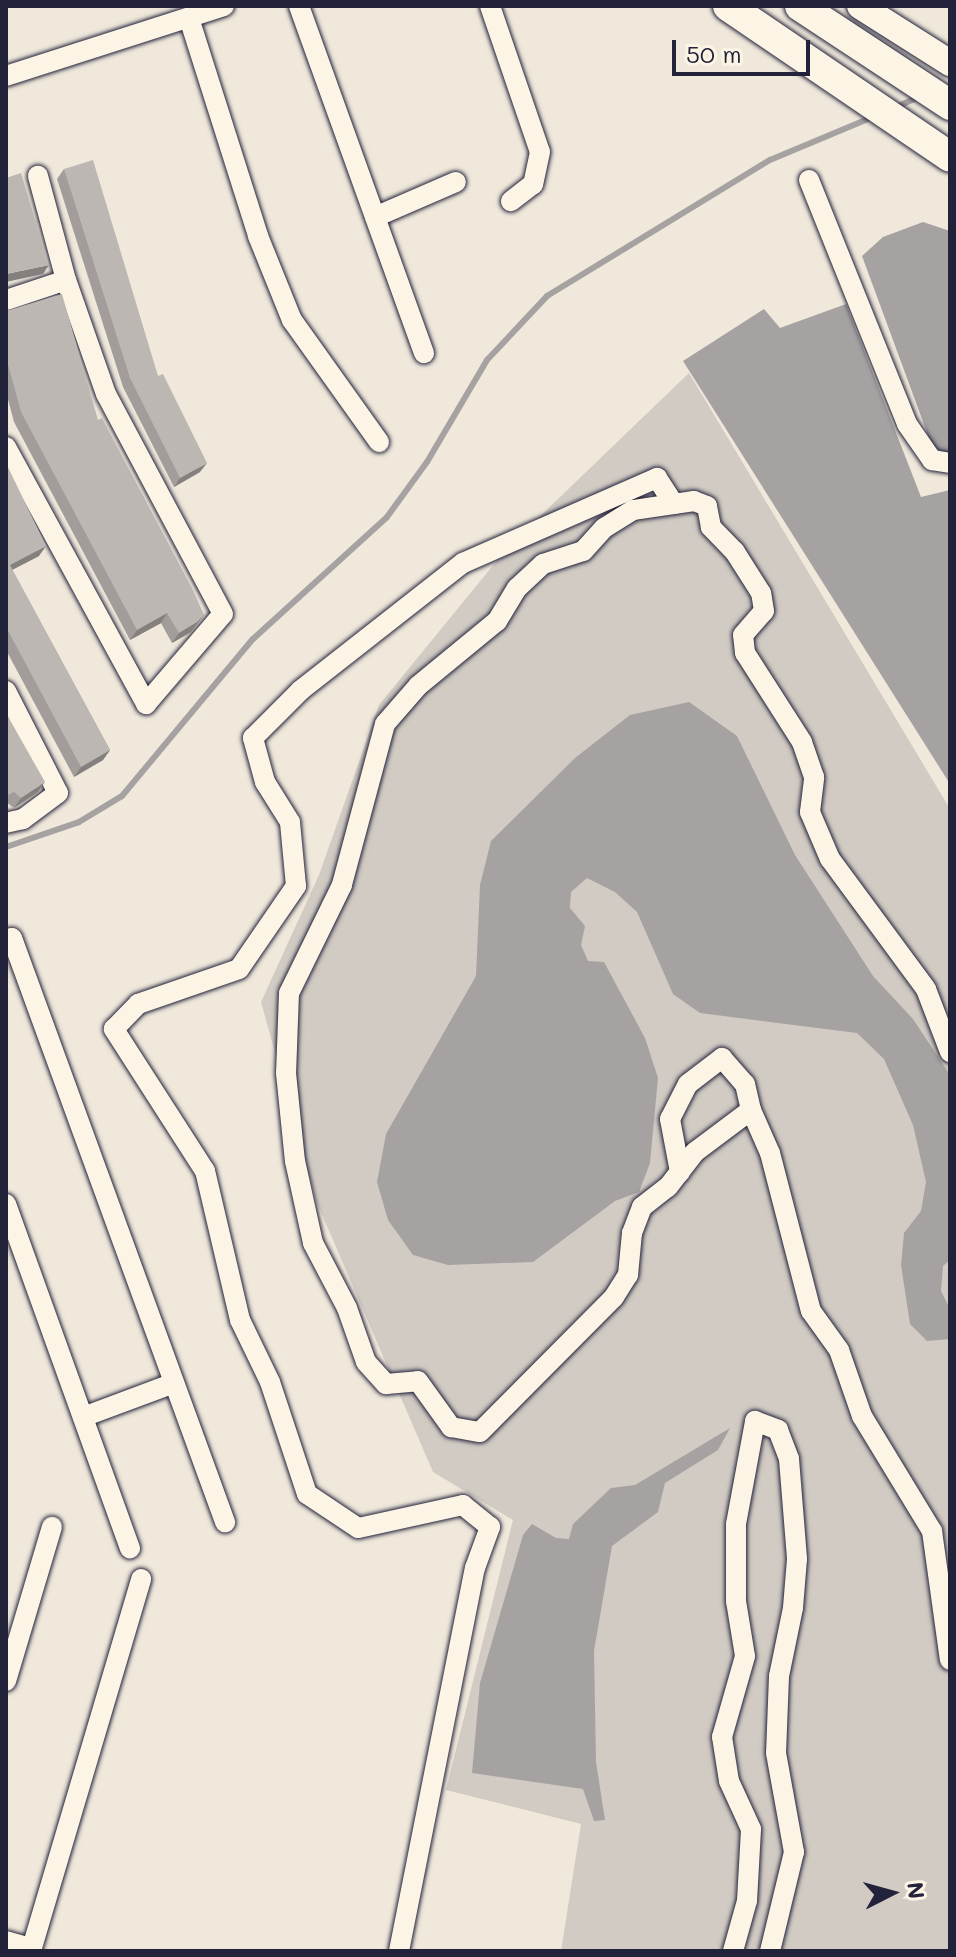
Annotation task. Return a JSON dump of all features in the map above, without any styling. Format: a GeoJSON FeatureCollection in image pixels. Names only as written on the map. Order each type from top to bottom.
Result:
{"type":"FeatureCollection","features":[{"type":"Feature","properties":{"kind":"highway"},"geometry":{"type":"LineString","coordinates":[[728,6],[950,157]]}},
{"type":"Feature","properties":{"kind":"highway"},"geometry":{"type":"LineString","coordinates":[[800,6],[950,105]]}},
{"type":"Feature","properties":{"kind":"main road"},"geometry":{"type":"LineString","coordinates":[[860,6],[950,63]]}},
{"type":"Feature","properties":{"kind":"street"},"geometry":{"type":"LineString","coordinates":[[299,6],[424,353]]}},
{"type":"Feature","properties":{"kind":"street"},"geometry":{"type":"LineString","coordinates":[[490,6],[540,152],[533,184],[511,201]]}},
{"type":"Feature","properties":{"kind":"street"},"geometry":{"type":"LineString","coordinates":[[6,76],[166,15],[189,18],[220,7]]}},
{"type":"Feature","properties":{"kind":"street"},"geometry":{"type":"LineString","coordinates":[[189,18],[258,236],[292,320],[379,442]]}},
{"type":"Feature","properties":{"kind":"street"},"geometry":{"type":"LineString","coordinates":[[6,447],[146,704],[223,614],[106,394],[66,280],[38,176]]}},
{"type":"Feature","properties":{"kind":"street"},"geometry":{"type":"LineString","coordinates":[[809,180],[907,424],[932,460],[950,463]]}},
{"type":"Feature","properties":{"kind":"street"},"geometry":{"type":"LineString","coordinates":[[375,217],[456,182]]}},
{"type":"Feature","properties":{"kind":"street"},"geometry":{"type":"LineString","coordinates":[[6,300],[66,280]]}},
{"type":"Feature","properties":{"kind":"street"},"geometry":{"type":"LineString","coordinates":[[399,1951],[475,1568],[490,1527],[463,1505],[358,1528],[307,1494],[270,1382],[240,1320],[205,1171],[114,1029],[138,1004],[239,969],[296,886],[290,822],[265,782],[253,738],[301,690],[463,563],[657,478],[674,504]]}},
{"type":"Feature","properties":{"kind":"street"},"geometry":{"type":"LineString","coordinates":[[751,1110],[695,1152],[680,1172],[642,1207],[632,1233],[628,1275],[614,1297],[480,1432],[451,1427],[418,1381],[386,1384],[366,1362],[347,1308],[313,1243],[295,1161],[286,1073],[289,993],[342,885],[385,724],[418,686],[497,621],[517,588],[543,564],[583,551],[604,528],[633,510],[694,501],[707,506],[711,527],[735,552],[761,593],[764,611],[743,635],[745,653],[802,742],[814,777],[810,812],[830,859],[926,989],[950,1052]]}},
{"type":"Feature","properties":{"kind":"street"},"geometry":{"type":"LineString","coordinates":[[6,691],[58,793],[23,819],[6,823]]}},
{"type":"Feature","properties":{"kind":"street"},"geometry":{"type":"LineString","coordinates":[[6,940],[12,938],[225,1522]]}},
{"type":"Feature","properties":{"kind":"street"},"geometry":{"type":"LineString","coordinates":[[680,1172],[670,1119],[688,1084],[722,1058],[745,1084],[751,1110],[770,1153],[811,1311],[839,1350],[862,1416],[932,1531],[938,1606],[950,1660]]}},
{"type":"Feature","properties":{"kind":"street"},"geometry":{"type":"LineString","coordinates":[[6,1204],[130,1548]]}},
{"type":"Feature","properties":{"kind":"street"},"geometry":{"type":"LineString","coordinates":[[83,1417],[174,1383]]}},
{"type":"Feature","properties":{"kind":"street"},"geometry":{"type":"LineString","coordinates":[[733,1951],[747,1901],[751,1829],[729,1781],[722,1737],[745,1656],[736,1601],[736,1524],[755,1421],[778,1430],[789,1459],[797,1559],[793,1608],[779,1676],[776,1753],[794,1852],[770,1951]]}},
{"type":"Feature","properties":{"kind":"street"},"geometry":{"type":"LineString","coordinates":[[6,1681],[52,1527]]}},
{"type":"Feature","properties":{"kind":"street"},"geometry":{"type":"LineString","coordinates":[[6,1941],[31,1950],[141,1579]]}},
{"type":"Feature","properties":{"kind":"shaded area"},"geometry":{"type":"Polygon","coordinates":[[[923,222],[950,231],[950,456],[932,446],[862,256],[883,237],[923,222]]]}},
{"type":"Feature","properties":{"kind":"shaded area"},"geometry":{"type":"Polygon","coordinates":[[[846,304],[921,497],[950,490],[950,784],[683,361],[764,309],[780,328],[846,304]]]}},
{"type":"Feature","properties":{"kind":"shaded area"},"geometry":{"type":"Polygon","coordinates":[[[689,373],[950,809],[950,1951],[561,1951],[581,1824],[446,1790],[513,1520],[433,1472],[317,1203],[261,1002],[319,875],[379,705],[508,547],[689,373]]]}},
{"type":"Feature","properties":{"kind":"shaded area"},"geometry":{"type":"Polygon","coordinates":[[[689,702],[737,736],[795,855],[873,976],[913,1019],[950,1075],[950,1260],[943,1266],[941,1291],[950,1309],[950,1339],[927,1341],[910,1324],[901,1265],[904,1233],[921,1211],[926,1182],[913,1125],[884,1059],[857,1033],[700,1013],[673,994],[637,912],[615,892],[587,878],[571,892],[570,908],[585,926],[581,945],[588,961],[604,962],[645,1038],[658,1078],[650,1163],[639,1192],[615,1201],[533,1262],[448,1265],[413,1255],[388,1220],[377,1182],[386,1134],[476,976],[480,885],[491,841],[575,758],[630,715],[689,702]]]}},
{"type":"Feature","properties":{"kind":"shaded area"},"geometry":{"type":"Polygon","coordinates":[[[730,1428],[718,1450],[665,1483],[658,1512],[612,1546],[594,1651],[596,1762],[605,1820],[594,1821],[583,1789],[472,1773],[480,1683],[523,1535],[532,1524],[556,1538],[569,1539],[573,1524],[611,1488],[635,1485],[730,1428]]]}},
{"type":"Feature","properties":{"kind":"building"},"geometry":{"type":"Polygon","coordinates":[[[93,160],[158,376],[163,374],[207,463],[180,478],[130,378],[64,169],[93,160]]]}},
{"type":"Feature","properties":{"kind":"building"},"geometry":{"type":"Polygon","coordinates":[[[21,173],[49,265],[6,274],[6,178],[21,173]]]}},
{"type":"Feature","properties":{"kind":"building"},"geometry":{"type":"Polygon","coordinates":[[[62,294],[98,420],[102,418],[204,615],[179,633],[167,613],[137,630],[21,412],[6,357],[6,311],[62,294]]]}},
{"type":"Feature","properties":{"kind":"building"},"geometry":{"type":"Polygon","coordinates":[[[6,463],[46,546],[10,565],[110,750],[81,767],[6,627],[6,463]]]}},
{"type":"Feature","properties":{"kind":"building"},"geometry":{"type":"Polygon","coordinates":[[[6,713],[45,782],[21,798],[14,792],[6,796],[6,713]]]}},
{"type":"Feature","properties":{"kind":"waterway"},"geometry":{"type":"LineString","coordinates":[[894,108],[921,96]]}},
{"type":"Feature","properties":{"kind":"waterway"},"geometry":{"type":"LineString","coordinates":[[6,847],[79,822],[122,796],[253,639],[387,517],[427,462],[487,360],[547,296],[770,160],[873,117]]}}]}
